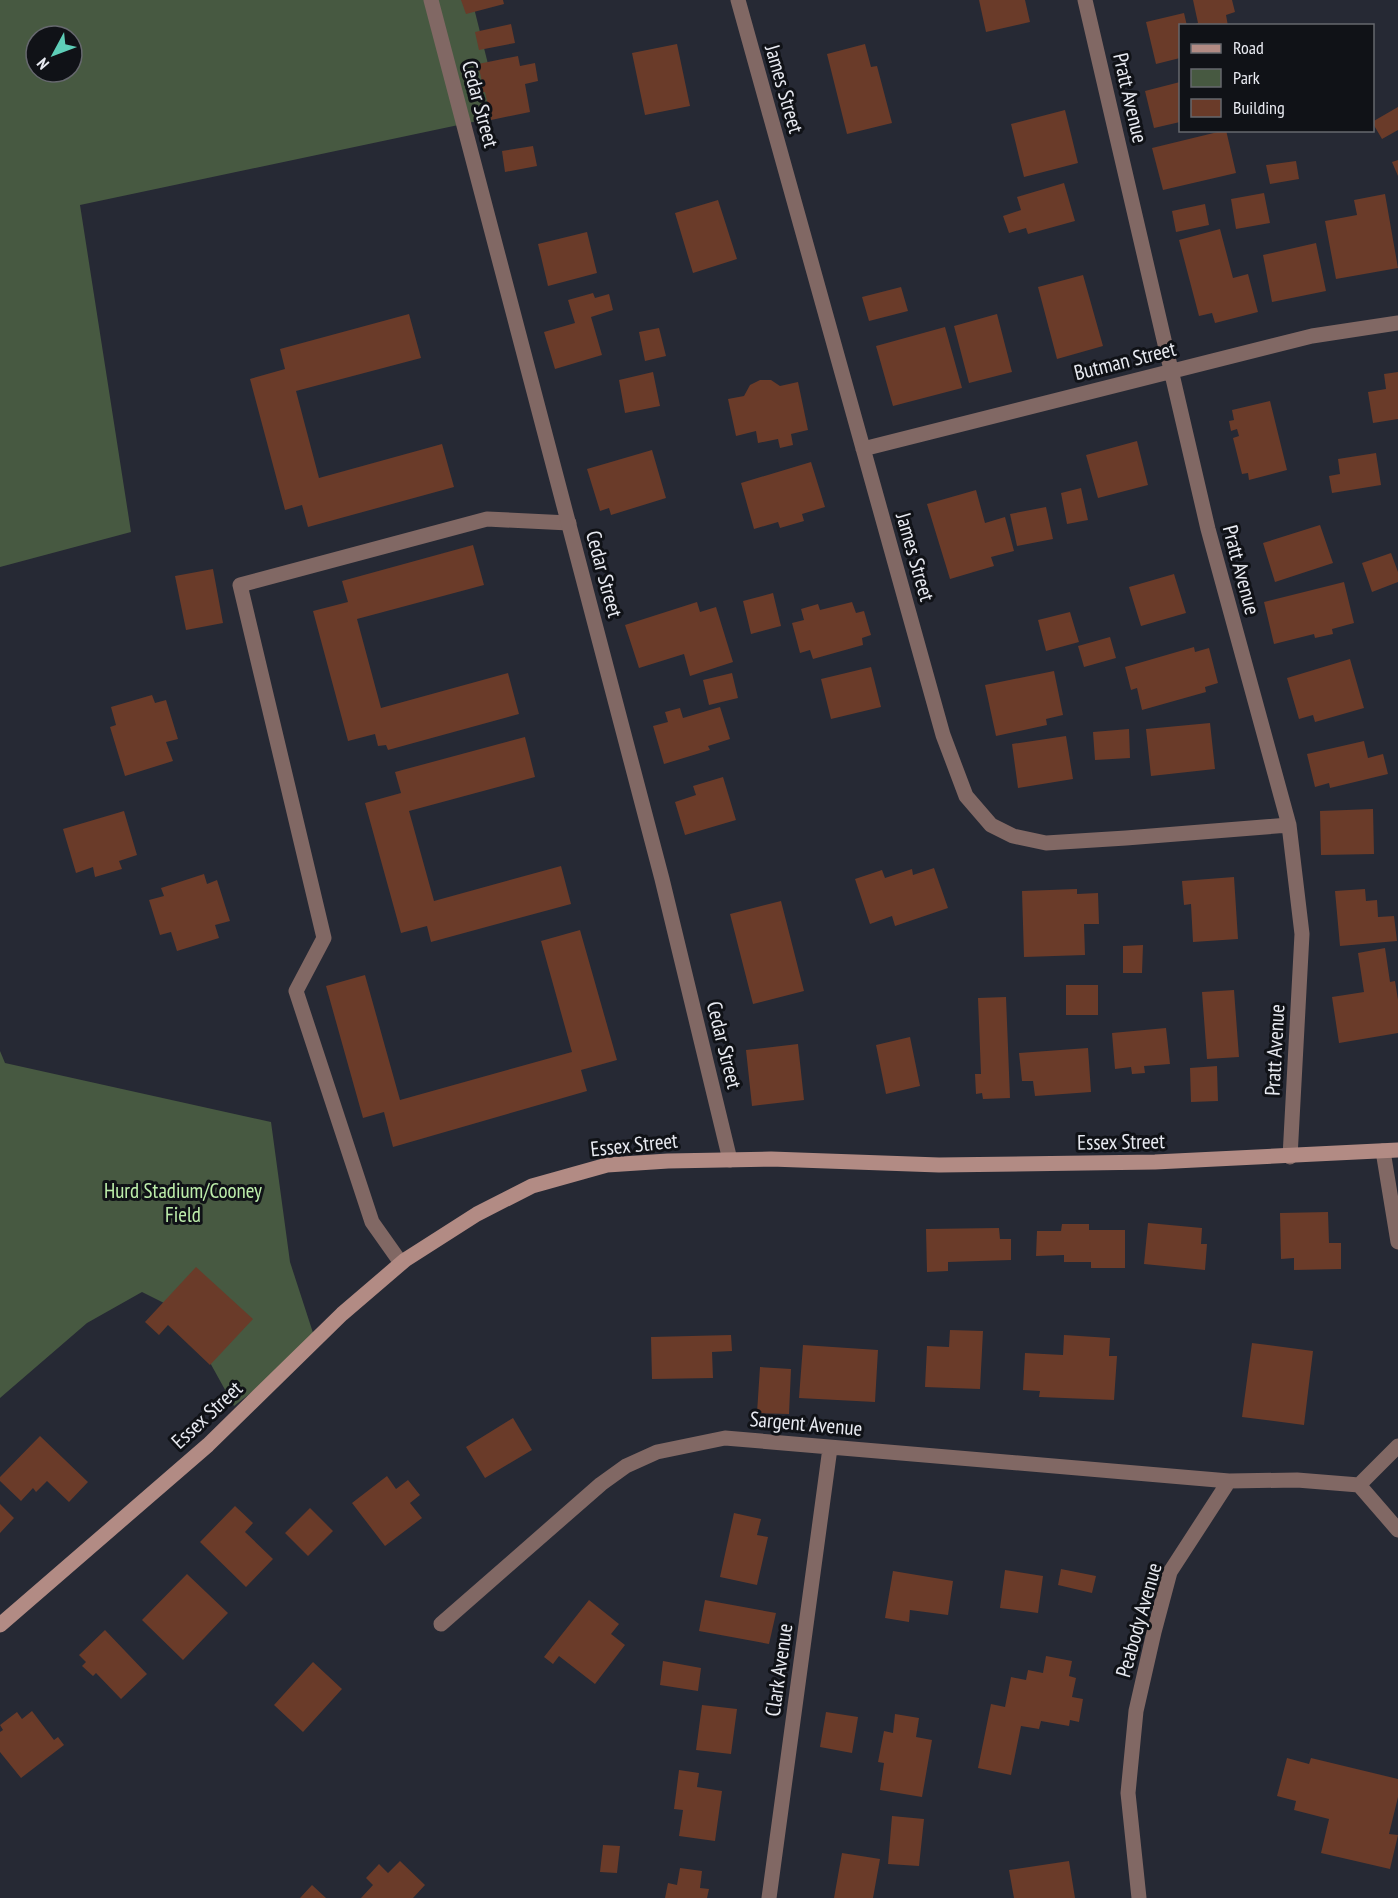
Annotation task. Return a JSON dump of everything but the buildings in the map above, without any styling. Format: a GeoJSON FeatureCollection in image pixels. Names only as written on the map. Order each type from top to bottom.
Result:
{"type":"FeatureCollection","features":[{"type":"Feature","properties":{"kind":"main road","name":"Essex Street"},"geometry":{"type":"LineString","coordinates":[[0,1624],[208,1445],[342,1314],[401,1263],[477,1214],[532,1186],[607,1165],[771,1159],[939,1165],[1155,1162],[1390,1151]]}},
{"type":"Feature","properties":{"kind":"street","name":"Cedar Street"},"geometry":{"type":"LineString","coordinates":[[431,0],[662,879],[730,1160]]}},
{"type":"Feature","properties":{"kind":"street","name":"James Street"},"geometry":{"type":"LineString","coordinates":[[738,0],[943,735],[966,796],[991,825],[1013,836],[1046,843],[1289,825]]}},
{"type":"Feature","properties":{"kind":"street","name":"Pratt Avenue"},"geometry":{"type":"LineString","coordinates":[[1085,0],[1208,529],[1289,825],[1302,934],[1290,1157]]}},
{"type":"Feature","properties":{"kind":"street","name":"Butman Street"},"geometry":{"type":"LineString","coordinates":[[863,449],[1312,336],[1398,323]]}},
{"type":"Feature","properties":{"kind":"street"},"geometry":{"type":"LineString","coordinates":[[401,1263],[372,1222],[296,990],[324,938],[240,585],[487,519],[568,522]]}},
{"type":"Feature","properties":{"kind":"street"},"geometry":{"type":"LineString","coordinates":[[1390,1151],[1398,1242]]}},
{"type":"Feature","properties":{"kind":"street","name":"Sargent Avenue"},"geometry":{"type":"LineString","coordinates":[[441,1624],[601,1484],[626,1466],[657,1452],[725,1438],[1229,1481]]}},
{"type":"Feature","properties":{"kind":"street"},"geometry":{"type":"LineString","coordinates":[[1359,1485],[1398,1446]]}},
{"type":"Feature","properties":{"kind":"street","name":"Clark Avenue"},"geometry":{"type":"LineString","coordinates":[[769,1898],[830,1448]]}},
{"type":"Feature","properties":{"kind":"street"},"geometry":{"type":"LineString","coordinates":[[1229,1481],[1297,1480],[1359,1485],[1398,1530]]}},
{"type":"Feature","properties":{"kind":"street","name":"Peabody Avenue"},"geometry":{"type":"LineString","coordinates":[[1139,1898],[1128,1794],[1136,1711],[1170,1572],[1229,1481]]}},
{"type":"Feature","properties":{"kind":"green space"},"geometry":{"type":"Polygon","coordinates":[[[0,0],[472,0],[501,116],[80,205],[131,532],[0,567],[0,0]]]}},
{"type":"Feature","properties":{"kind":"green space","name":"Hurd Stadium/Cooney Field"},"geometry":{"type":"Polygon","coordinates":[[[0,1051],[5,1063],[271,1122],[290,1262],[316,1342],[234,1406],[182,1312],[142,1292],[87,1323],[0,1398],[0,1051]]]}}]}
